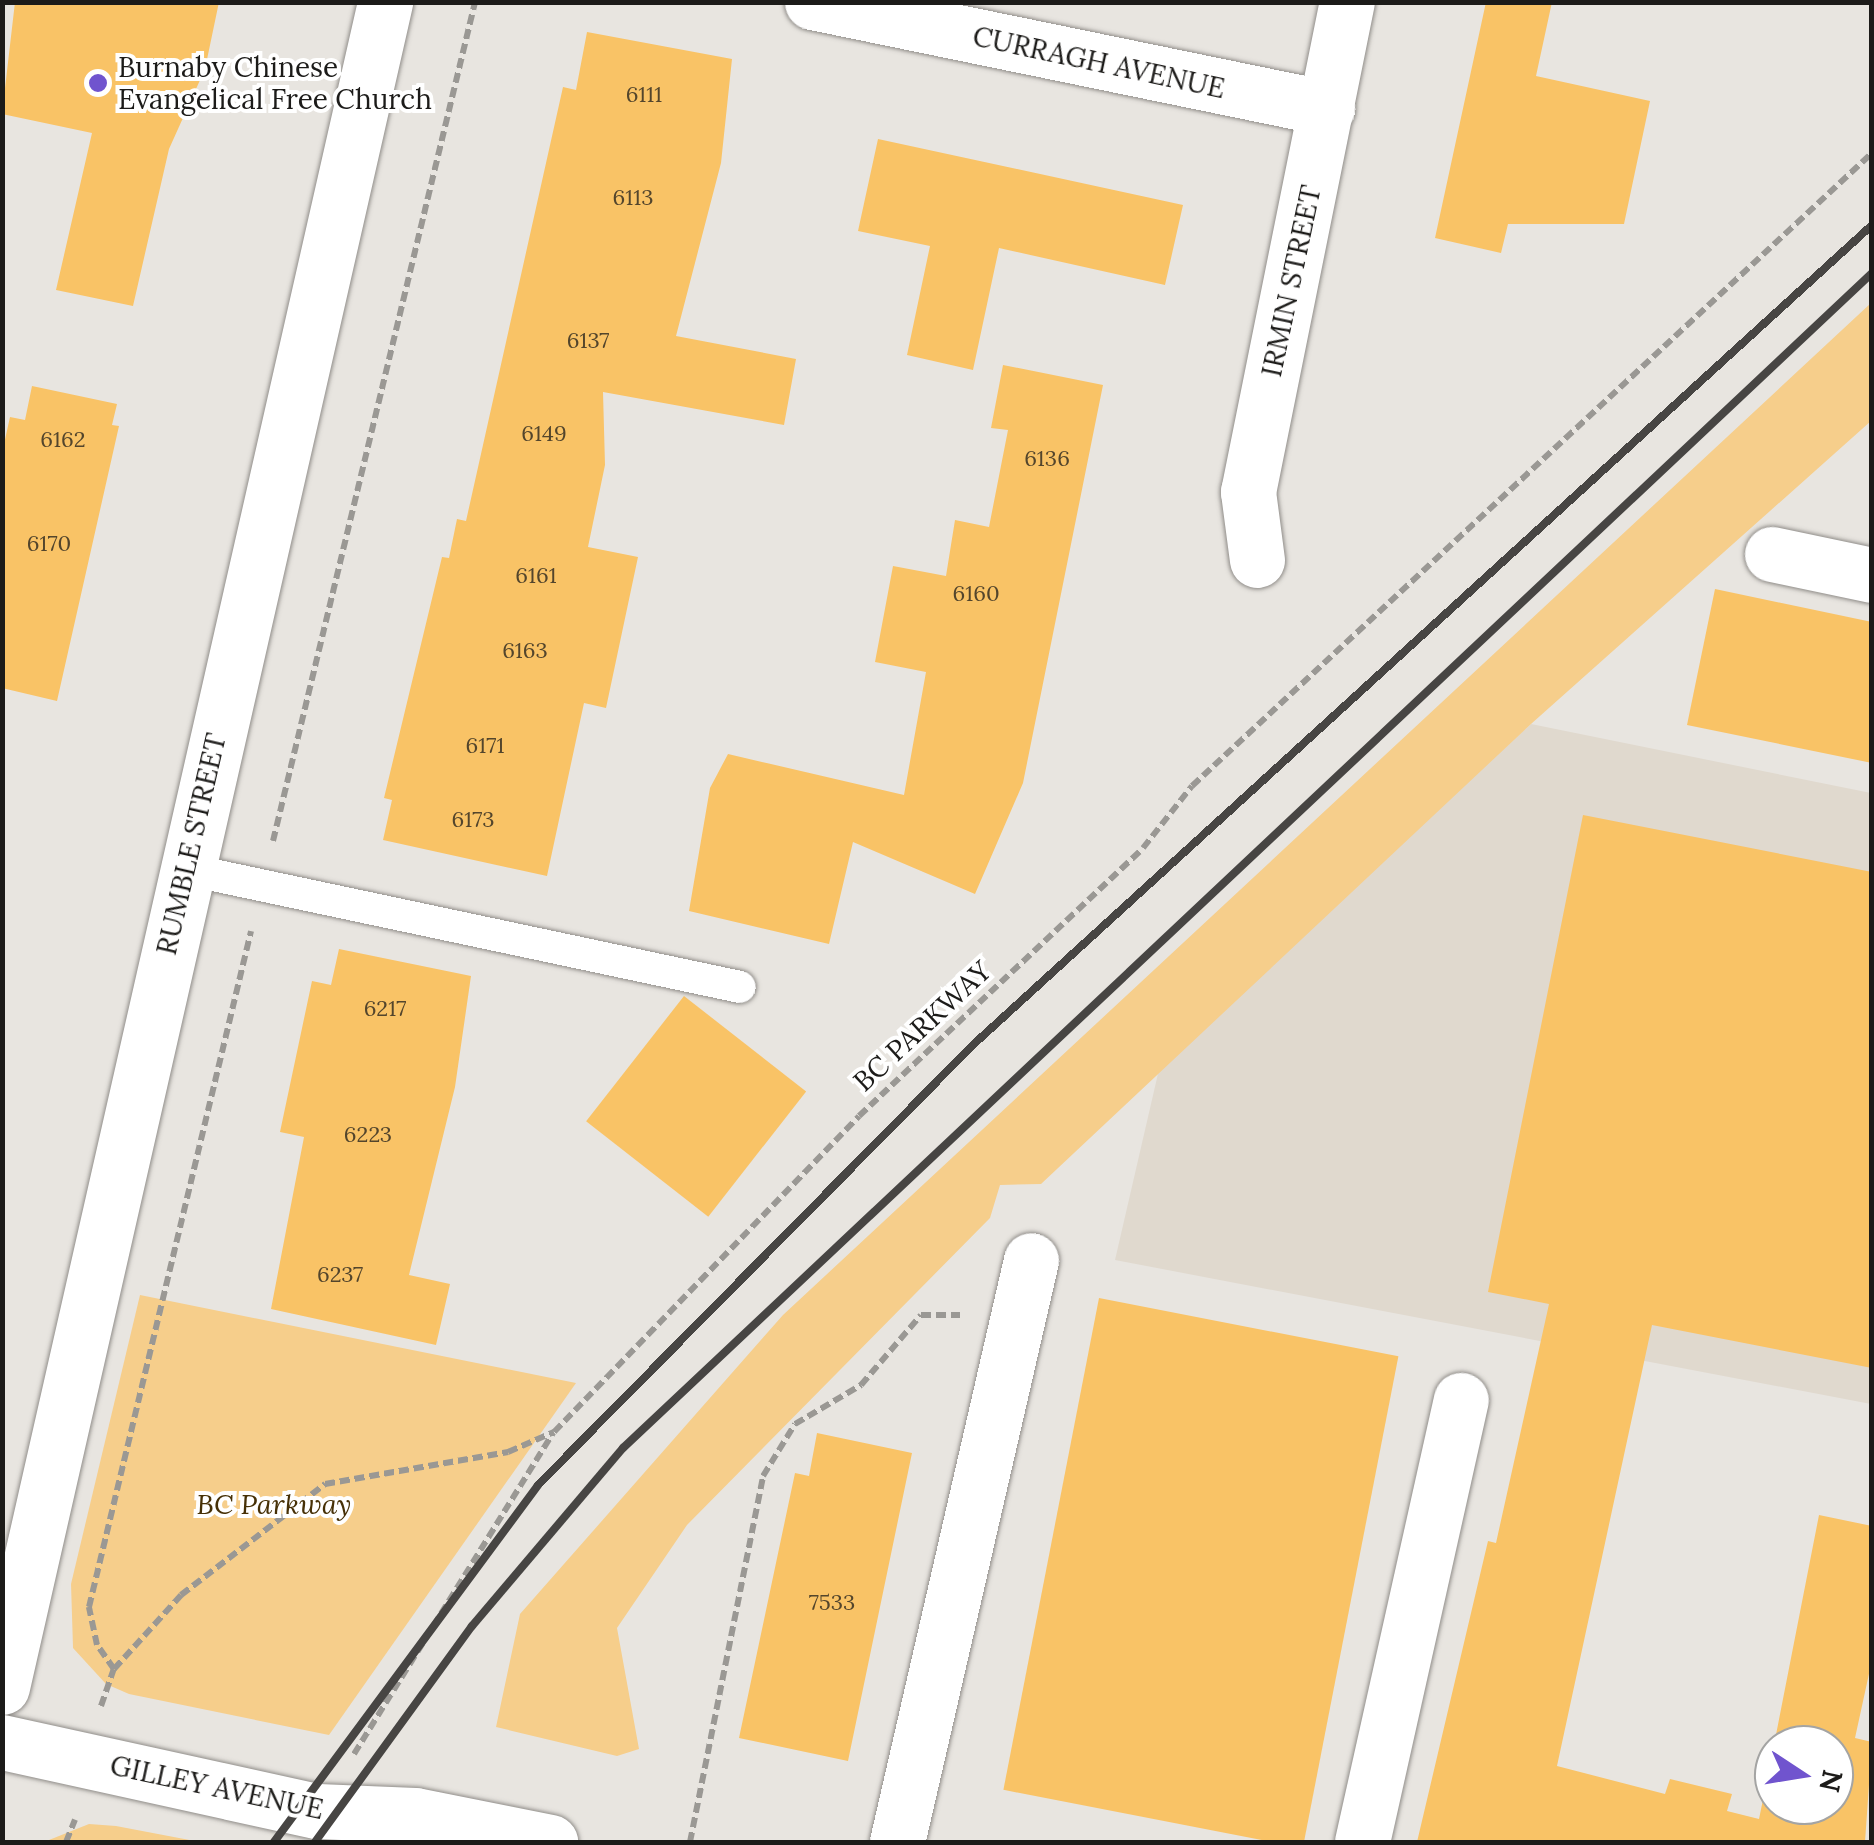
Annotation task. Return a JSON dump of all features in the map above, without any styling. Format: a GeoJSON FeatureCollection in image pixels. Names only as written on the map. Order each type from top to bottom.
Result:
{"type":"FeatureCollection","features":[{"type":"Feature","properties":{"kind":"street","name":"RUMBLE STREET"},"geometry":{"type":"LineString","coordinates":[[2,1686],[385,2]]}},
{"type":"Feature","properties":{"kind":"street","name":"CURRAGH AVENUE"},"geometry":{"type":"LineString","coordinates":[[812,2],[1328,108]]}},
{"type":"Feature","properties":{"kind":"street","name":"IRMIN STREET"},"geometry":{"type":"LineString","coordinates":[[1257,560],[1248,492],[1348,2]]}},
{"type":"Feature","properties":{"kind":"street"},"geometry":{"type":"LineString","coordinates":[[1772,554],[1872,575]]}},
{"type":"Feature","properties":{"kind":"street"},"geometry":{"type":"LineString","coordinates":[[898,1842],[1031,1260]]}},
{"type":"Feature","properties":{"kind":"street"},"geometry":{"type":"LineString","coordinates":[[1362,1842],[1462,1400]]}},
{"type":"Feature","properties":{"kind":"street","name":"GILLEY AVENUE"},"geometry":{"type":"LineString","coordinates":[[2,1742],[317,1810],[415,1815],[516,1839]]}},
{"type":"Feature","properties":{"kind":"lane"},"geometry":{"type":"LineString","coordinates":[[185,869],[740,986]]}},
{"type":"Feature","properties":{"kind":"path","name":"BC PARKWAY"},"geometry":{"type":"LineString","coordinates":[[106,1684],[181,1594],[325,1484],[508,1452],[554,1432],[858,1116],[1144,848],[1192,786],[1872,153]]}},
{"type":"Feature","properties":{"kind":"path"},"geometry":{"type":"LineString","coordinates":[[690,1842],[763,1476],[795,1424],[861,1385],[921,1315],[1019,1322]]}},
{"type":"Feature","properties":{"kind":"path"},"geometry":{"type":"LineString","coordinates":[[317,1810],[554,1432]]}},
{"type":"Feature","properties":{"kind":"path"},"geometry":{"type":"LineString","coordinates":[[66,1842],[74,1825]]}},
{"type":"Feature","properties":{"kind":"shaded area"},"geometry":{"type":"Polygon","coordinates":[[[1531,724],[1871,793],[1871,1404],[1115,1260],[1160,1065],[1531,724]]]}},
{"type":"Feature","properties":{"kind":"green space"},"geometry":{"type":"Polygon","coordinates":[[[1871,303],[1871,421],[1531,724],[1041,1184],[1000,1185],[990,1218],[687,1525],[617,1628],[639,1749],[617,1756],[496,1727],[520,1614],[783,1315],[1871,303]]]}},
{"type":"Feature","properties":{"kind":"green space","name":"BC Parkway"},"geometry":{"type":"Polygon","coordinates":[[[140,1295],[576,1383],[329,1735],[129,1694],[106,1684],[73,1648],[71,1584],[140,1295]]]}},
{"type":"Feature","properties":{"kind":"green space"},"geometry":{"type":"Polygon","coordinates":[[[89,1824],[116,1826],[200,1842],[44,1842],[89,1824]]]}},
{"type":"Feature","properties":{"kind":"building","name":"Burnaby Chinese Evangelical Free Church"},"geometry":{"type":"Polygon","coordinates":[[[15,2],[219,2],[205,69],[169,149],[133,306],[56,290],[92,133],[2,114],[15,2]]]}},
{"type":"Feature","properties":{"kind":"building"},"geometry":{"type":"Polygon","coordinates":[[[1486,2],[1552,2],[1536,76],[1650,101],[1624,224],[1508,224],[1501,253],[1435,238],[1486,2]]]}},
{"type":"Feature","properties":{"kind":"building"},"geometry":{"type":"Polygon","coordinates":[[[587,32],[732,59],[721,163],[676,336],[796,359],[784,425],[603,392],[605,465],[588,547],[638,557],[606,708],[584,703],[547,876],[383,840],[392,800],[384,798],[442,557],[449,558],[457,519],[466,521],[563,87],[576,90],[587,32]]]}},
{"type":"Feature","properties":{"kind":"building"},"geometry":{"type":"Polygon","coordinates":[[[878,139],[1183,205],[1165,285],[999,248],[973,370],[907,355],[930,246],[858,231],[878,139]]]}},
{"type":"Feature","properties":{"kind":"building"},"geometry":{"type":"Polygon","coordinates":[[[1003,365],[1103,385],[1023,783],[975,894],[853,842],[829,944],[689,911],[710,788],[728,754],[904,795],[926,672],[875,662],[893,566],[946,576],[955,520],[989,527],[1008,430],[991,428],[1003,365]]]}},
{"type":"Feature","properties":{"kind":"building"},"geometry":{"type":"Polygon","coordinates":[[[32,386],[117,404],[112,425],[119,426],[57,701],[2,688],[2,453],[10,417],[25,420],[32,386]]]}},
{"type":"Feature","properties":{"kind":"building"},"geometry":{"type":"Polygon","coordinates":[[[1715,589],[1872,622],[1872,763],[1687,725],[1715,589]]]}},
{"type":"Feature","properties":{"kind":"building"},"geometry":{"type":"Polygon","coordinates":[[[1583,815],[1872,872],[1872,1368],[1652,1325],[1557,1766],[1665,1794],[1670,1779],[1732,1794],[1727,1811],[1754,1818],[1754,1825],[1854,1825],[1854,1725],[1778,1725],[1819,1515],[1872,1526],[1872,1660],[1855,1738],[1872,1742],[1865,1842],[1417,1842],[1488,1541],[1496,1543],[1549,1304],[1488,1292],[1583,815]]]}},
{"type":"Feature","properties":{"kind":"building"},"geometry":{"type":"Polygon","coordinates":[[[339,949],[471,976],[455,1087],[409,1275],[450,1284],[436,1345],[271,1309],[304,1137],[280,1132],[312,981],[331,985],[339,949]]]}},
{"type":"Feature","properties":{"kind":"building"},"geometry":{"type":"Polygon","coordinates":[[[684,996],[806,1091],[708,1217],[586,1121],[684,996]]]}},
{"type":"Feature","properties":{"kind":"building"},"geometry":{"type":"Polygon","coordinates":[[[1099,1298],[1398,1356],[1304,1842],[1272,1842],[1003,1790],[1099,1298]]]}},
{"type":"Feature","properties":{"kind":"building"},"geometry":{"type":"Polygon","coordinates":[[[817,1433],[912,1453],[848,1761],[739,1738],[795,1473],[809,1476],[817,1433]]]}},
{"type":"Feature","properties":{"kind":"railway"},"geometry":{"type":"LineString","coordinates":[[274,1842],[538,1485],[975,1043],[1872,225]]}},
{"type":"Feature","properties":{"kind":"railway"},"geometry":{"type":"LineString","coordinates":[[315,1842],[472,1626],[623,1448],[1872,273]]}},
{"type":"Feature","properties":{"kind":"place","name":"Burnaby Chinese Evangelical Free Church"},"geometry":{"type":"Point","coordinates":[98,83]}}]}
